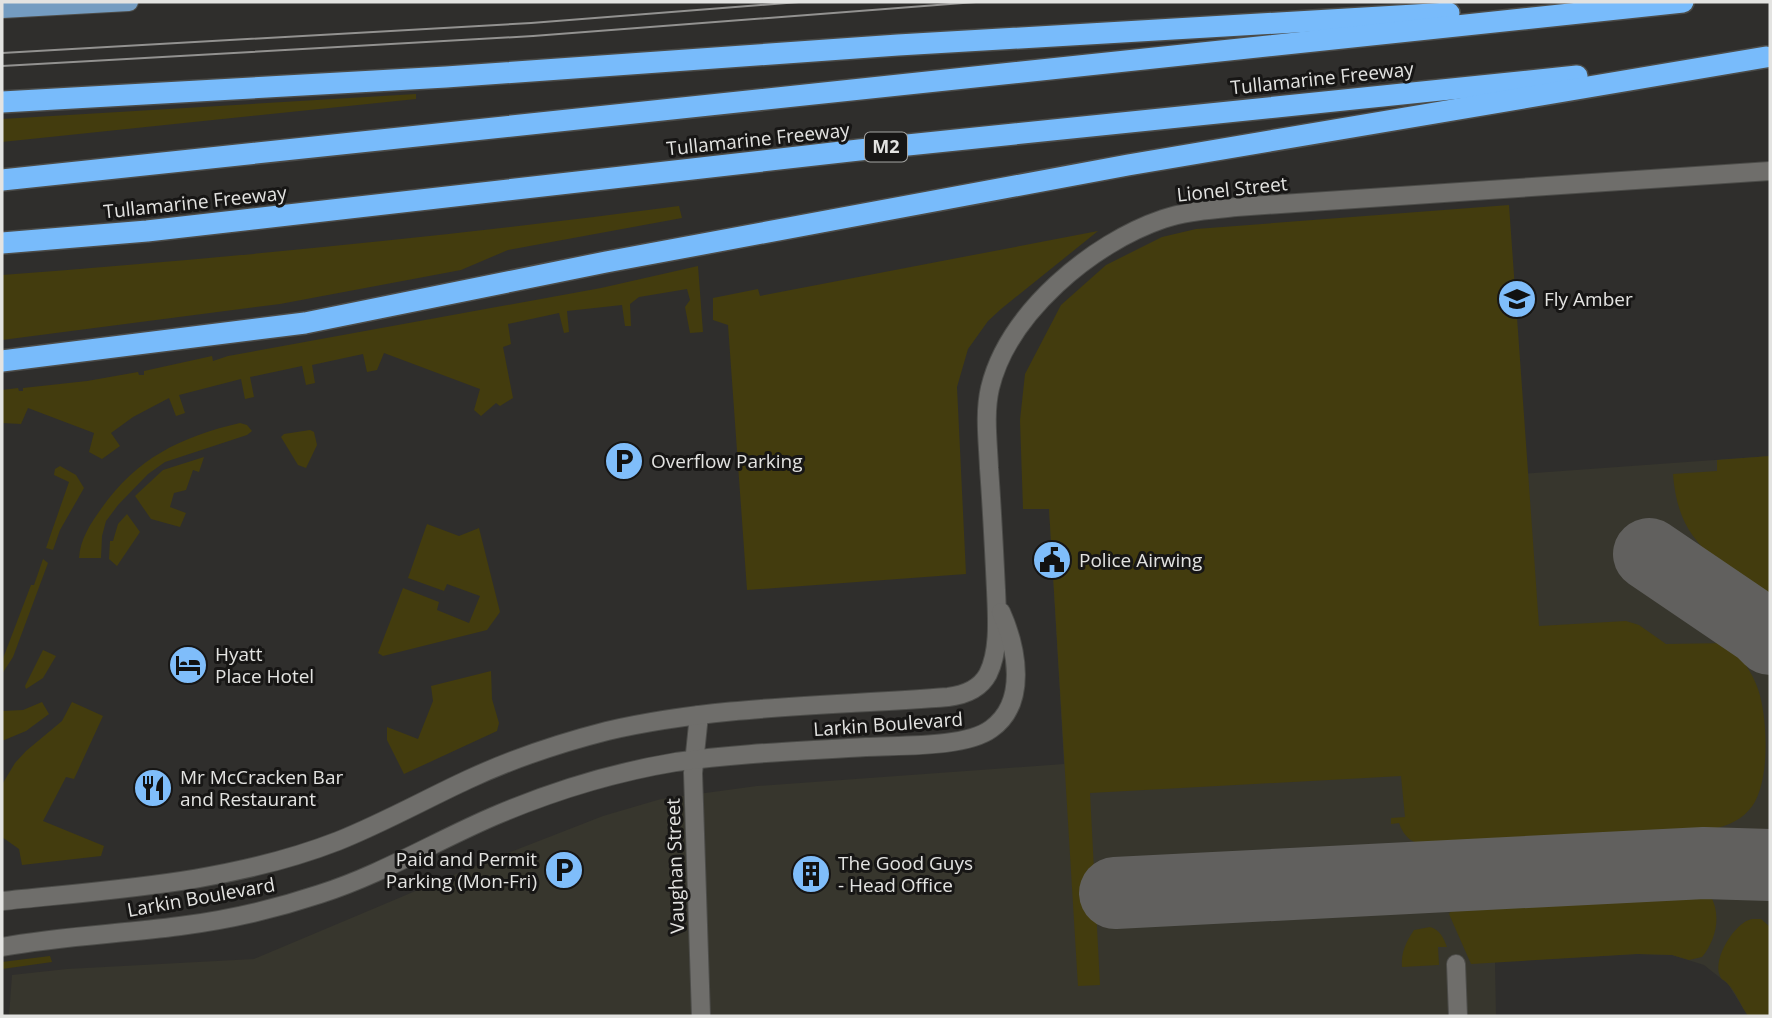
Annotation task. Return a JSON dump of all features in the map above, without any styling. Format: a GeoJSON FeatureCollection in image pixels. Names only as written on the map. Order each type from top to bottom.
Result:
{"type":"FeatureCollection","features":[{"type":"Feature","properties":{"kind":"highway"},"geometry":{"type":"LineString","coordinates":[[2,102],[446,77],[898,45],[1631,2]]}},
{"type":"Feature","properties":{"kind":"highway","name":"Tullamarine Freeway"},"geometry":{"type":"LineString","coordinates":[[2,180],[1683,2]]}},
{"type":"Feature","properties":{"kind":"highway"},"geometry":{"type":"LineString","coordinates":[[2,361],[305,323],[606,262],[1128,165],[1768,56]]}},
{"type":"Feature","properties":{"kind":"highway","name":"Tullamarine Freeway"},"geometry":{"type":"LineString","coordinates":[[2,243],[147,232],[859,150],[1768,56]]}},
{"type":"Feature","properties":{"kind":"main road"},"geometry":{"type":"LineString","coordinates":[[2,9],[117,2]]}},
{"type":"Feature","properties":{"kind":"street","name":"Lionel Street"},"geometry":{"type":"LineString","coordinates":[[997,603],[987,426],[989,389],[1016,332],[1046,295],[1089,258],[1128,233],[1165,218],[1236,207],[1770,172]]}},
{"type":"Feature","properties":{"kind":"street","name":"Larkin Boulevard"},"geometry":{"type":"LineString","coordinates":[[2,901],[201,879],[254,868],[338,841],[469,779],[552,747],[607,732],[699,715],[963,694],[978,686],[991,666],[996,643],[997,603]]}},
{"type":"Feature","properties":{"kind":"street","name":"Larkin Boulevard"},"geometry":{"type":"LineString","coordinates":[[2,947],[180,926],[293,902],[358,881],[497,815],[620,774],[694,760],[961,741],[983,734],[998,723],[1010,708],[1015,688],[1013,650],[997,603]]}},
{"type":"Feature","properties":{"kind":"street","name":"Vaughan Street"},"geometry":{"type":"LineString","coordinates":[[699,715],[694,760],[701,1016]]}},
{"type":"Feature","properties":{"kind":"street"},"geometry":{"type":"LineString","coordinates":[[1456,964],[1458,1016]]}},
{"type":"Feature","properties":{"kind":"shaded area"},"geometry":{"type":"Polygon","coordinates":[[[416,94],[416,99],[2,142],[2,119],[416,94]]]}},
{"type":"Feature","properties":{"kind":"shaded area"},"geometry":{"type":"Polygon","coordinates":[[[1509,205],[1539,626],[1626,621],[1639,625],[1666,644],[1730,643],[1753,677],[1764,717],[1766,752],[1756,799],[1740,818],[1706,831],[1427,845],[1409,839],[1399,823],[1391,824],[1391,818],[1405,817],[1401,776],[1090,793],[1100,985],[1078,986],[1049,509],[1023,509],[1020,420],[1025,374],[1061,305],[1106,265],[1162,237],[1196,229],[1509,205]]]}},
{"type":"Feature","properties":{"kind":"shaded area"},"geometry":{"type":"Polygon","coordinates":[[[679,206],[682,218],[508,250],[461,270],[280,304],[2,340],[2,275],[341,245],[679,206]]]}},
{"type":"Feature","properties":{"kind":"shaded area"},"geometry":{"type":"Polygon","coordinates":[[[1098,231],[1001,309],[988,321],[968,349],[957,387],[966,574],[747,590],[728,325],[713,320],[713,298],[758,289],[760,296],[1098,231]]]}},
{"type":"Feature","properties":{"kind":"shaded area"},"geometry":{"type":"Polygon","coordinates":[[[698,266],[703,332],[690,333],[685,307],[690,300],[687,289],[639,297],[630,304],[631,326],[625,326],[622,305],[567,311],[569,332],[564,333],[559,313],[508,324],[511,344],[503,347],[513,398],[500,406],[496,403],[481,416],[474,410],[480,389],[384,353],[377,370],[367,372],[363,354],[312,365],[315,383],[306,385],[302,366],[250,377],[254,397],[245,399],[241,379],[179,395],[185,413],[176,416],[169,398],[133,417],[111,433],[120,446],[102,459],[89,452],[94,433],[28,408],[21,424],[2,423],[2,390],[18,388],[23,391],[23,388],[138,372],[139,375],[144,375],[144,371],[212,356],[213,361],[228,356],[601,288],[698,266]]]}},
{"type":"Feature","properties":{"kind":"shaded area"},"geometry":{"type":"Polygon","coordinates":[[[240,423],[247,425],[252,431],[165,462],[148,474],[106,521],[101,558],[79,558],[93,520],[129,476],[179,443],[240,423]]]}},
{"type":"Feature","properties":{"kind":"shaded area"},"geometry":{"type":"Polygon","coordinates":[[[310,430],[314,432],[317,445],[306,468],[298,465],[281,437],[284,434],[310,430]]]}},
{"type":"Feature","properties":{"kind":"shaded area"},"geometry":{"type":"Polygon","coordinates":[[[1770,456],[1770,1016],[1748,1016],[1728,984],[1704,965],[1672,955],[1637,954],[1495,962],[1496,1016],[9,1016],[12,975],[67,969],[254,959],[475,866],[603,816],[661,799],[757,786],[1064,764],[1049,508],[1770,456]]]}},
{"type":"Feature","properties":{"kind":"shaded area"},"geometry":{"type":"Polygon","coordinates":[[[1770,456],[1770,594],[1703,548],[1683,518],[1676,498],[1673,474],[1717,471],[1717,460],[1770,456]]]}},
{"type":"Feature","properties":{"kind":"shaded area"},"geometry":{"type":"Polygon","coordinates":[[[204,457],[199,472],[193,470],[186,490],[174,493],[170,507],[186,513],[180,527],[151,519],[135,496],[163,470],[204,457]]]}},
{"type":"Feature","properties":{"kind":"shaded area"},"geometry":{"type":"Polygon","coordinates":[[[60,466],[76,475],[84,488],[60,530],[53,550],[46,548],[69,482],[54,475],[55,469],[60,466]]]}},
{"type":"Feature","properties":{"kind":"shaded area"},"geometry":{"type":"Polygon","coordinates":[[[127,514],[140,532],[117,566],[109,559],[110,541],[113,541],[118,524],[127,514]]]}},
{"type":"Feature","properties":{"kind":"shaded area"},"geometry":{"type":"Polygon","coordinates":[[[427,524],[459,536],[479,528],[500,612],[487,630],[383,656],[378,653],[403,588],[439,602],[437,610],[469,623],[480,596],[447,584],[444,591],[408,578],[427,524]]]}},
{"type":"Feature","properties":{"kind":"shaded area"},"geometry":{"type":"Polygon","coordinates":[[[43,559],[48,563],[13,657],[2,674],[2,661],[43,559]]]}},
{"type":"Feature","properties":{"kind":"shaded area"},"geometry":{"type":"Polygon","coordinates":[[[43,650],[56,656],[43,678],[26,689],[25,686],[43,650]]]}},
{"type":"Feature","properties":{"kind":"shaded area"},"geometry":{"type":"Polygon","coordinates":[[[491,671],[492,699],[499,723],[497,731],[404,774],[387,740],[387,727],[418,739],[433,701],[431,686],[491,671]]]}},
{"type":"Feature","properties":{"kind":"shaded area"},"geometry":{"type":"Polygon","coordinates":[[[42,702],[49,714],[26,731],[2,741],[2,711],[23,710],[42,702]]]}},
{"type":"Feature","properties":{"kind":"shaded area"},"geometry":{"type":"Polygon","coordinates":[[[72,702],[103,716],[74,779],[66,777],[43,821],[104,846],[101,856],[22,865],[19,849],[2,837],[3,783],[26,751],[62,721],[72,702]]]}},
{"type":"Feature","properties":{"kind":"shaded area"},"geometry":{"type":"Polygon","coordinates":[[[1706,893],[1710,895],[1716,911],[1714,935],[1702,957],[1689,960],[1672,955],[1637,954],[1471,964],[1449,914],[1454,905],[1706,893]]]}},
{"type":"Feature","properties":{"kind":"shaded area"},"geometry":{"type":"Polygon","coordinates":[[[1752,919],[1761,919],[1770,927],[1770,1016],[1748,1016],[1733,991],[1721,978],[1718,969],[1722,951],[1732,934],[1752,919]]]}},
{"type":"Feature","properties":{"kind":"shaded area"},"geometry":{"type":"Polygon","coordinates":[[[1430,927],[1441,934],[1447,947],[1438,947],[1439,965],[1402,967],[1405,947],[1414,930],[1430,927]]]}},
{"type":"Feature","properties":{"kind":"shaded area"},"geometry":{"type":"Polygon","coordinates":[[[50,956],[52,962],[2,969],[2,962],[50,956]]]}},
{"type":"Feature","properties":{"kind":"taxiway"},"geometry":{"type":"LineString","coordinates":[[1649,554],[1761,630],[1770,639]]}},
{"type":"Feature","properties":{"kind":"taxiway"},"geometry":{"type":"LineString","coordinates":[[1115,893],[1704,863],[1770,865]]}},
{"type":"Feature","properties":{"kind":"tram line"},"geometry":{"type":"LineString","coordinates":[[2,53],[531,23],[799,2]]}},
{"type":"Feature","properties":{"kind":"tram line"},"geometry":{"type":"LineString","coordinates":[[2,66],[533,36],[976,2]]}},
{"type":"Feature","properties":{"kind":"place","name":"Fly Amber"},"geometry":{"type":"Point","coordinates":[1517,299]}},
{"type":"Feature","properties":{"kind":"place","name":"Overflow Parking"},"geometry":{"type":"Point","coordinates":[624,461]}},
{"type":"Feature","properties":{"kind":"place","name":"Police Airwing"},"geometry":{"type":"Point","coordinates":[1052,560]}},
{"type":"Feature","properties":{"kind":"place","name":"Hyatt Place Hotel"},"geometry":{"type":"Point","coordinates":[188,665]}},
{"type":"Feature","properties":{"kind":"place","name":"Mr McCracken Bar and Restaurant"},"geometry":{"type":"Point","coordinates":[153,788]}},
{"type":"Feature","properties":{"kind":"place","name":"Paid and Permit Parking (Mon-Fri)"},"geometry":{"type":"Point","coordinates":[564,870]}},
{"type":"Feature","properties":{"kind":"place","name":"The Good Guys - Head Office"},"geometry":{"type":"Point","coordinates":[811,874]}}]}
